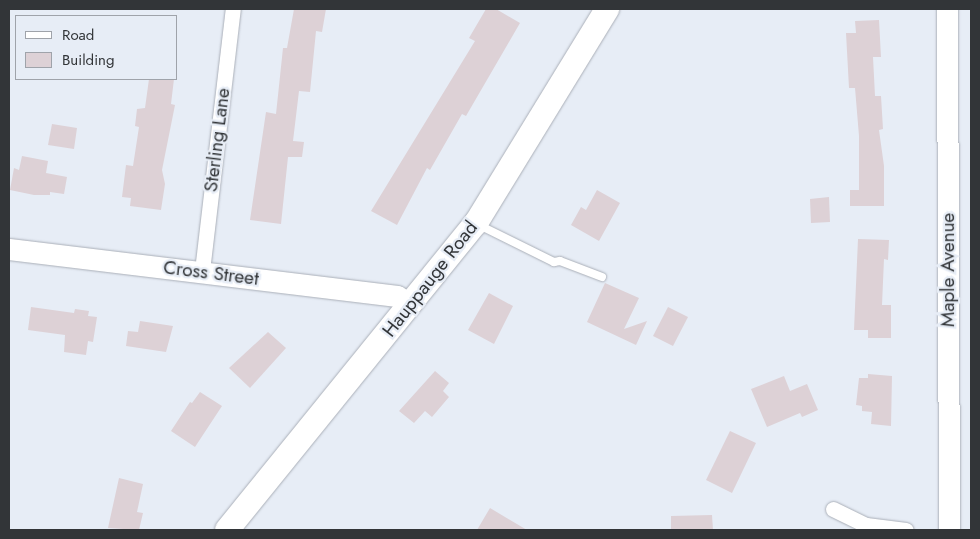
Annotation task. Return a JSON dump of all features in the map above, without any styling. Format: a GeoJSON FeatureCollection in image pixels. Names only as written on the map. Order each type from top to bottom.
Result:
{"type":"FeatureCollection","features":[{"type":"Feature","properties":{"kind":"main road","name":"Hauppauge Road"},"geometry":{"type":"LineString","coordinates":[[227,530],[476,223],[607,9]]}},
{"type":"Feature","properties":{"kind":"main road","name":"Maple Avenue"},"geometry":{"type":"LineString","coordinates":[[947,9],[949,530]]}},
{"type":"Feature","properties":{"kind":"main road","name":"Cross Street"},"geometry":{"type":"LineString","coordinates":[[9,249],[397,296],[410,304]]}},
{"type":"Feature","properties":{"kind":"street","name":"Sterling Lane"},"geometry":{"type":"LineString","coordinates":[[202,271],[233,9]]}},
{"type":"Feature","properties":{"kind":"street"},"geometry":{"type":"LineString","coordinates":[[834,509],[866,525],[906,530]]}},
{"type":"Feature","properties":{"kind":"lane"},"geometry":{"type":"LineString","coordinates":[[476,223],[554,262],[560,261],[602,277]]}},
{"type":"Feature","properties":{"kind":"building"},"geometry":{"type":"Polygon","coordinates":[[[294,9],[326,9],[322,32],[316,31],[310,92],[299,91],[293,141],[304,142],[302,157],[288,157],[281,224],[250,220],[266,112],[276,114],[283,48],[287,48],[294,9]]]}},
{"type":"Feature","properties":{"kind":"building"},"geometry":{"type":"Polygon","coordinates":[[[486,9],[496,9],[520,23],[466,116],[462,114],[430,170],[427,168],[397,225],[371,211],[475,41],[469,38],[486,9]]]}},
{"type":"Feature","properties":{"kind":"building"},"geometry":{"type":"Polygon","coordinates":[[[879,20],[881,57],[873,57],[875,96],[881,96],[883,129],[879,130],[884,166],[884,206],[850,206],[850,190],[859,190],[859,136],[855,88],[849,88],[846,33],[856,33],[855,21],[879,20]]]}},
{"type":"Feature","properties":{"kind":"building"},"geometry":{"type":"Polygon","coordinates":[[[149,80],[174,80],[171,104],[175,105],[162,170],[165,184],[161,210],[130,206],[131,198],[122,197],[126,165],[133,166],[139,127],[135,126],[137,109],[145,108],[149,80]]]}},
{"type":"Feature","properties":{"kind":"building"},"geometry":{"type":"Polygon","coordinates":[[[52,124],[77,128],[74,149],[48,145],[52,124]]]}},
{"type":"Feature","properties":{"kind":"building"},"geometry":{"type":"Polygon","coordinates":[[[22,156],[48,161],[46,173],[67,177],[64,194],[50,192],[50,195],[34,195],[10,190],[14,168],[19,170],[22,156]]]}},
{"type":"Feature","properties":{"kind":"building"},"geometry":{"type":"Polygon","coordinates":[[[597,190],[620,203],[599,241],[571,225],[581,207],[586,210],[597,190]]]}},
{"type":"Feature","properties":{"kind":"building"},"geometry":{"type":"Polygon","coordinates":[[[829,197],[830,222],[811,223],[810,199],[829,197]]]}},
{"type":"Feature","properties":{"kind":"building"},"geometry":{"type":"Polygon","coordinates":[[[858,239],[889,240],[888,260],[884,259],[882,305],[891,305],[891,338],[868,338],[868,330],[854,330],[858,239]]]}},
{"type":"Feature","properties":{"kind":"building"},"geometry":{"type":"Polygon","coordinates":[[[605,283],[639,298],[624,329],[647,321],[636,345],[587,322],[605,283]]]}},
{"type":"Feature","properties":{"kind":"building"},"geometry":{"type":"Polygon","coordinates":[[[489,293],[513,306],[494,344],[468,330],[489,293]]]}},
{"type":"Feature","properties":{"kind":"building"},"geometry":{"type":"Polygon","coordinates":[[[31,307],[74,313],[75,309],[89,311],[88,316],[97,317],[93,342],[88,341],[86,355],[64,352],[65,335],[28,330],[31,307]]]}},
{"type":"Feature","properties":{"kind":"building"},"geometry":{"type":"Polygon","coordinates":[[[668,307],[688,317],[673,346],[653,336],[668,307]]]}},
{"type":"Feature","properties":{"kind":"building"},"geometry":{"type":"Polygon","coordinates":[[[140,321],[173,326],[166,352],[126,346],[128,331],[138,332],[140,321]]]}},
{"type":"Feature","properties":{"kind":"building"},"geometry":{"type":"Polygon","coordinates":[[[268,332],[286,348],[250,388],[229,368],[268,332]]]}},
{"type":"Feature","properties":{"kind":"building"},"geometry":{"type":"Polygon","coordinates":[[[435,371],[449,383],[443,391],[449,397],[432,417],[425,411],[414,423],[399,411],[435,371]]]}},
{"type":"Feature","properties":{"kind":"building"},"geometry":{"type":"Polygon","coordinates":[[[868,374],[892,376],[891,426],[871,424],[872,412],[862,411],[862,406],[856,405],[859,378],[868,378],[868,374]]]}},
{"type":"Feature","properties":{"kind":"building"},"geometry":{"type":"Polygon","coordinates":[[[784,376],[790,391],[807,384],[818,410],[802,417],[800,413],[767,427],[751,389],[784,376]]]}},
{"type":"Feature","properties":{"kind":"building"},"geometry":{"type":"Polygon","coordinates":[[[200,392],[222,406],[195,447],[171,431],[190,402],[192,403],[200,392]]]}},
{"type":"Feature","properties":{"kind":"building"},"geometry":{"type":"Polygon","coordinates":[[[730,431],[756,443],[732,493],[706,480],[730,431]]]}},
{"type":"Feature","properties":{"kind":"building"},"geometry":{"type":"Polygon","coordinates":[[[119,478],[143,484],[137,512],[143,513],[139,530],[108,528],[119,478]]]}},
{"type":"Feature","properties":{"kind":"building"},"geometry":{"type":"Polygon","coordinates":[[[490,508],[527,530],[477,530],[490,508]]]}},
{"type":"Feature","properties":{"kind":"building"},"geometry":{"type":"Polygon","coordinates":[[[712,515],[713,530],[671,530],[671,516],[712,515]]]}}]}
